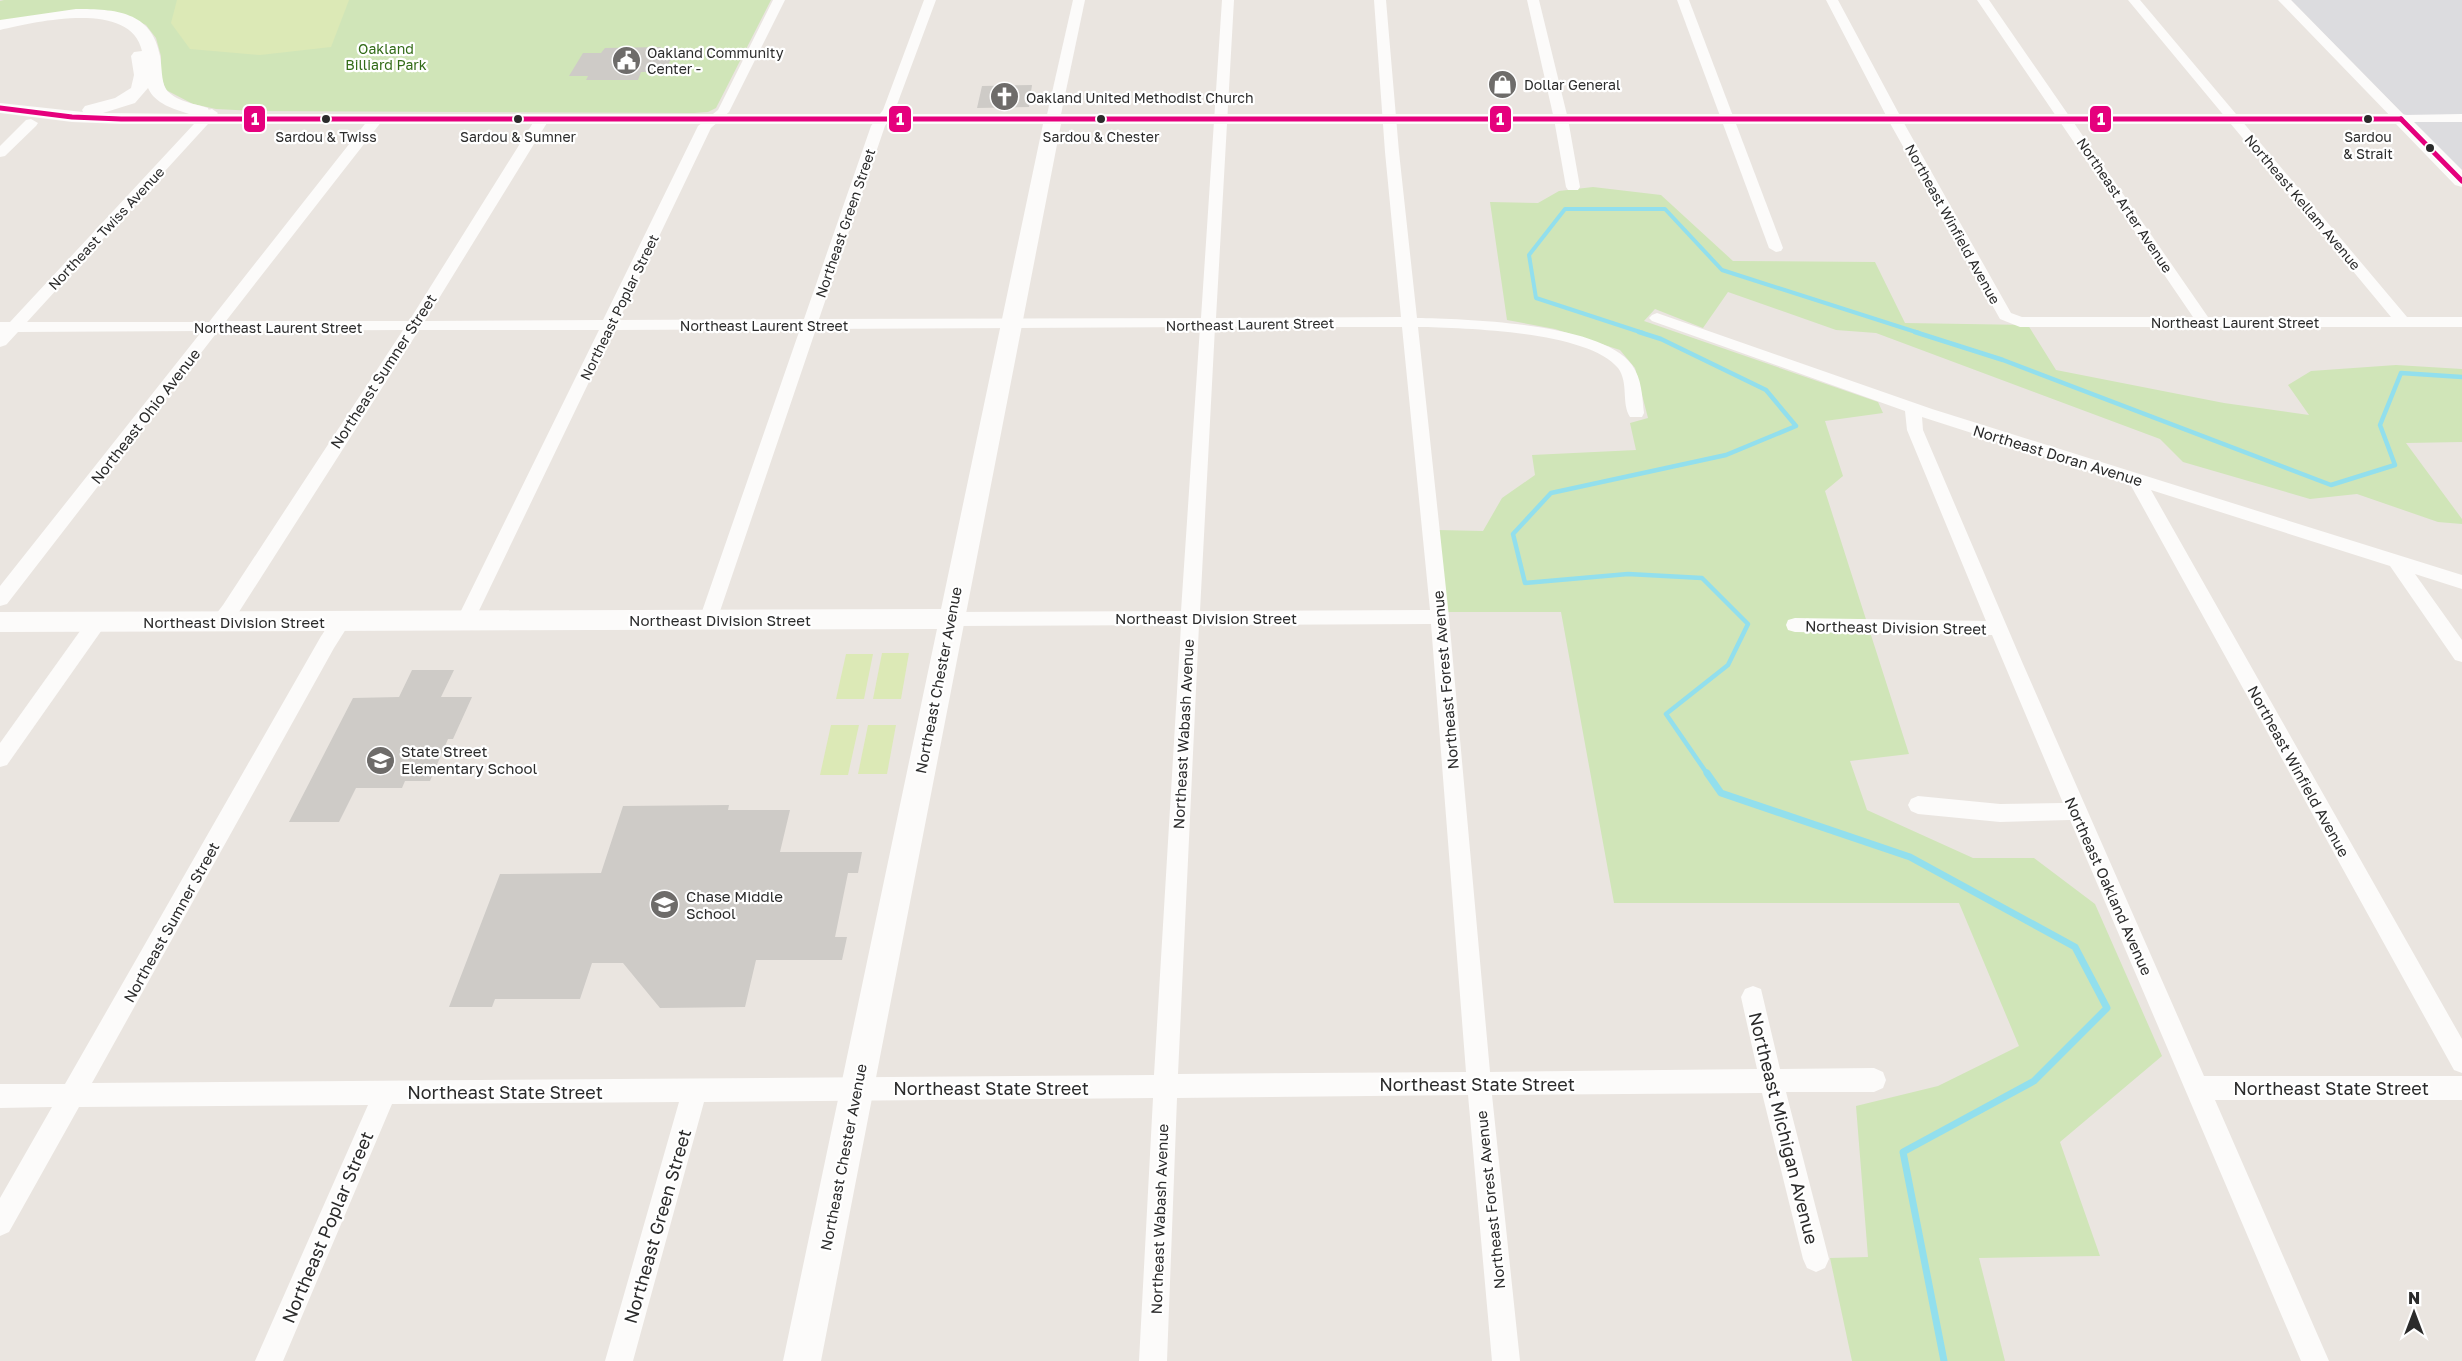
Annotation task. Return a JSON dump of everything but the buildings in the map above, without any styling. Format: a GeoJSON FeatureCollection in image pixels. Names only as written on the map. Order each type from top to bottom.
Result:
{"type":"FeatureCollection","features":[{"type":"Feature","properties":{"kind":"street","name":"Northeast Poplar Street"},"geometry":{"type":"LineString","coordinates":[[465,621],[705,126],[723,112],[779,0]]}},
{"type":"Feature","properties":{"kind":"street","name":"Northeast Green Street"},"geometry":{"type":"LineString","coordinates":[[708,620],[878,126],[889,110],[930,0]]}},
{"type":"Feature","properties":{"kind":"street","name":"Northeast Chester Avenue"},"geometry":{"type":"LineString","coordinates":[[802,1361],[1010,325],[1079,0]]}},
{"type":"Feature","properties":{"kind":"street","name":"Northeast Wabash Avenue"},"geometry":{"type":"LineString","coordinates":[[1153,1361],[1164,1086],[1189,618],[1228,0]]}},
{"type":"Feature","properties":{"kind":"street","name":"Northeast Forest Avenue"},"geometry":{"type":"LineString","coordinates":[[1380,0],[1408,322],[1440,617],[1479,1084],[1506,1361]]}},
{"type":"Feature","properties":{"kind":"street"},"geometry":{"type":"LineString","coordinates":[[1533,0],[1561,119],[1573,187]]}},
{"type":"Feature","properties":{"kind":"street"},"geometry":{"type":"LineString","coordinates":[[1683,0],[1706,55],[1776,248]]}},
{"type":"Feature","properties":{"kind":"street","name":"Northeast Winfield Avenue"},"geometry":{"type":"LineString","coordinates":[[1832,0],[1894,119],[2005,316],[2009,319]]}},
{"type":"Feature","properties":{"kind":"street","name":"Northeast Arter Avenue"},"geometry":{"type":"LineString","coordinates":[[1983,0],[2204,322]]}},
{"type":"Feature","properties":{"kind":"street","name":"Northeast Kellam Avenue"},"geometry":{"type":"LineString","coordinates":[[2134,0],[2403,322]]}},
{"type":"Feature","properties":{"kind":"street"},"geometry":{"type":"LineString","coordinates":[[2284,0],[2462,181]]}},
{"type":"Feature","properties":{"kind":"street"},"geometry":{"type":"LineString","coordinates":[[0,26],[40,16],[76,13],[105,15],[132,22],[146,35],[158,91],[163,97],[209,116]]}},
{"type":"Feature","properties":{"kind":"street"},"geometry":{"type":"LineString","coordinates":[[0,26],[54,18],[94,18],[111,21],[133,31],[139,47],[142,81],[135,94],[124,101],[87,111],[7,110]]}},
{"type":"Feature","properties":{"kind":"street"},"geometry":{"type":"LineString","coordinates":[[7,110],[72,117],[179,118]]}},
{"type":"Feature","properties":{"kind":"street"},"geometry":{"type":"LineString","coordinates":[[0,123],[115,124],[209,116],[714,119],[2462,118]]}},
{"type":"Feature","properties":{"kind":"street","name":"Northeast Twiss Avenue"},"geometry":{"type":"LineString","coordinates":[[0,342],[7,327],[209,116]]}},
{"type":"Feature","properties":{"kind":"street","name":"Northeast Ohio Avenue"},"geometry":{"type":"LineString","coordinates":[[0,599],[377,118]]}},
{"type":"Feature","properties":{"kind":"street","name":"Northeast Sumner Street"},"geometry":{"type":"LineString","coordinates":[[219,622],[230,610],[413,326],[543,118]]}},
{"type":"Feature","properties":{"kind":"street"},"geometry":{"type":"LineString","coordinates":[[0,153],[31,123]]}},
{"type":"Feature","properties":{"kind":"street","name":"Northeast Doran Avenue"},"geometry":{"type":"LineString","coordinates":[[1657,318],[1913,409],[2462,582]]}},
{"type":"Feature","properties":{"kind":"street","name":"Northeast Laurent Street"},"geometry":{"type":"LineString","coordinates":[[2009,319],[2020,322],[2462,322]]}},
{"type":"Feature","properties":{"kind":"street","name":"Northeast Laurent Street"},"geometry":{"type":"LineString","coordinates":[[7,327],[1408,322],[1529,328],[1600,349],[1620,361],[1631,376],[1636,413]]}},
{"type":"Feature","properties":{"kind":"street","name":"Northeast Oakland Avenue"},"geometry":{"type":"LineString","coordinates":[[1913,409],[1915,430],[1996,628],[2199,1088],[2315,1361]]}},
{"type":"Feature","properties":{"kind":"street","name":"Northeast Winfield Avenue"},"geometry":{"type":"LineString","coordinates":[[2137,480],[2462,1062]]}},
{"type":"Feature","properties":{"kind":"street"},"geometry":{"type":"LineString","coordinates":[[2397,562],[2462,655]]}},
{"type":"Feature","properties":{"kind":"street","name":"Northeast Division Street"},"geometry":{"type":"LineString","coordinates":[[0,622],[1440,617]]}},
{"type":"Feature","properties":{"kind":"street","name":"Northeast Sumner Street"},"geometry":{"type":"LineString","coordinates":[[0,1223],[327,643],[342,621]]}},
{"type":"Feature","properties":{"kind":"street"},"geometry":{"type":"LineString","coordinates":[[0,759],[97,622]]}},
{"type":"Feature","properties":{"kind":"street","name":"Northeast Division Street"},"geometry":{"type":"LineString","coordinates":[[1795,625],[1996,628]]}},
{"type":"Feature","properties":{"kind":"street"},"geometry":{"type":"LineString","coordinates":[[1918,805],[2000,813],[2075,811]]}},
{"type":"Feature","properties":{"kind":"street","name":"Northeast Michigan Avenue"},"geometry":{"type":"LineString","coordinates":[[1753,997],[1771,1081],[1816,1259]]}},
{"type":"Feature","properties":{"kind":"street","name":"Northeast State Street"},"geometry":{"type":"LineString","coordinates":[[0,1096],[1874,1080]]}},
{"type":"Feature","properties":{"kind":"street","name":"Northeast State Street"},"geometry":{"type":"LineString","coordinates":[[2199,1088],[2462,1088]]}},
{"type":"Feature","properties":{"kind":"street","name":"Northeast Green Street"},"geometry":{"type":"LineString","coordinates":[[619,1361],[695,1090]]}},
{"type":"Feature","properties":{"kind":"street","name":"Northeast Poplar Street"},"geometry":{"type":"LineString","coordinates":[[269,1361],[385,1093]]}},
{"type":"Feature","properties":{"kind":"shaded area"},"geometry":{"type":"Polygon","coordinates":[[[2291,0],[2462,0],[2462,173],[2414,125],[2291,0]]]}},
{"type":"Feature","properties":{"kind":"green space"},"geometry":{"type":"Polygon","coordinates":[[[177,0],[349,0],[331,47],[260,55],[190,49],[171,23],[177,0]]]}},
{"type":"Feature","properties":{"kind":"green space","name":"Oakland Billiard Park"},"geometry":{"type":"Polygon","coordinates":[[[771,0],[716,108],[708,112],[694,113],[216,109],[193,104],[166,90],[161,77],[161,56],[156,38],[146,25],[123,14],[0,23],[0,1],[771,0]]]}},
{"type":"Feature","properties":{"kind":"green space"},"geometry":{"type":"Polygon","coordinates":[[[1593,187],[1661,195],[1733,261],[1875,262],[1905,323],[2028,325],[2056,370],[2224,403],[2309,415],[2288,385],[2311,371],[2396,365],[2462,369],[2462,442],[2406,443],[2462,519],[2462,524],[2438,522],[2357,494],[2310,499],[2183,462],[2160,439],[1876,333],[1836,330],[1728,292],[1703,328],[1655,309],[1644,321],[1878,402],[1883,413],[1825,421],[1843,476],[1825,491],[1909,754],[1850,761],[1867,810],[1973,858],[2034,858],[2095,904],[2162,1056],[2060,1142],[2100,1256],[1979,1258],[2005,1361],[1852,1361],[1830,1258],[1868,1257],[1856,1106],[1938,1086],[2019,1046],[1959,903],[1614,903],[1561,612],[1447,612],[1437,530],[1483,531],[1502,498],[1535,475],[1532,455],[1636,450],[1630,423],[1648,418],[1635,368],[1620,350],[1555,329],[1507,320],[1490,202],[1538,203],[1559,191],[1593,187]]]}},
{"type":"Feature","properties":{"kind":"green space"},"geometry":{"type":"Polygon","coordinates":[[[882,653],[909,653],[901,699],[873,699],[882,653]]]}},
{"type":"Feature","properties":{"kind":"green space"},"geometry":{"type":"Polygon","coordinates":[[[846,654],[873,654],[864,699],[836,699],[846,654]]]}},
{"type":"Feature","properties":{"kind":"green space"},"geometry":{"type":"Polygon","coordinates":[[[831,725],[859,725],[848,775],[820,775],[831,725]]]}},
{"type":"Feature","properties":{"kind":"green space"},"geometry":{"type":"Polygon","coordinates":[[[868,725],[896,725],[887,774],[858,774],[868,725]]]}},
{"type":"Feature","properties":{"kind":"waterway"},"geometry":{"type":"LineString","coordinates":[[1643,333],[1536,298],[1529,255],[1565,209],[1665,209],[1722,270],[1919,333]]}},
{"type":"Feature","properties":{"kind":"waterway"},"geometry":{"type":"LineString","coordinates":[[1639,332],[1661,339],[1766,390],[1796,426],[1726,455],[1551,493],[1513,534],[1525,583],[1628,574],[1702,578],[1748,624],[1728,665],[1666,714],[1708,775]]}},
{"type":"Feature","properties":{"kind":"waterway"},"geometry":{"type":"LineString","coordinates":[[1915,332],[2003,360],[2331,485],[2395,465],[2380,425],[2401,373],[2462,377]]}},
{"type":"Feature","properties":{"kind":"waterway"},"geometry":{"type":"LineString","coordinates":[[1707,773],[1721,793],[1910,857],[2075,947],[2107,1008],[2034,1081],[1903,1152],[1944,1361]]}},
{"type":"Feature","properties":{"kind":"transit line","name":"1"},"geometry":{"type":"LineString","coordinates":[[0,108],[72,117],[121,119],[2401,119]]}},
{"type":"Feature","properties":{"kind":"transit line","name":"1"},"geometry":{"type":"LineString","coordinates":[[2401,119],[2462,181]]}},
{"type":"Feature","properties":{"kind":"place","name":"Oakland Community Center -"},"geometry":{"type":"Point","coordinates":[626,60]}},
{"type":"Feature","properties":{"kind":"place","name":"Dollar General"},"geometry":{"type":"Point","coordinates":[1503,84]}},
{"type":"Feature","properties":{"kind":"place","name":"Oakland United Methodist Church"},"geometry":{"type":"Point","coordinates":[1005,97]}},
{"type":"Feature","properties":{"kind":"place","name":"Sardou & Twiss"},"geometry":{"type":"Point","coordinates":[326,119]}},
{"type":"Feature","properties":{"kind":"place","name":"Sardou & Sumner"},"geometry":{"type":"Point","coordinates":[518,119]}},
{"type":"Feature","properties":{"kind":"place","name":"Sardou & Chester"},"geometry":{"type":"Point","coordinates":[1101,119]}},
{"type":"Feature","properties":{"kind":"place","name":"Sardou & Strait"},"geometry":{"type":"Point","coordinates":[2368,119]}},
{"type":"Feature","properties":{"kind":"place","name":"State Street Elementary School"},"geometry":{"type":"Point","coordinates":[380,760]}},
{"type":"Feature","properties":{"kind":"place","name":"Chase Middle School"},"geometry":{"type":"Point","coordinates":[665,905]}}]}
